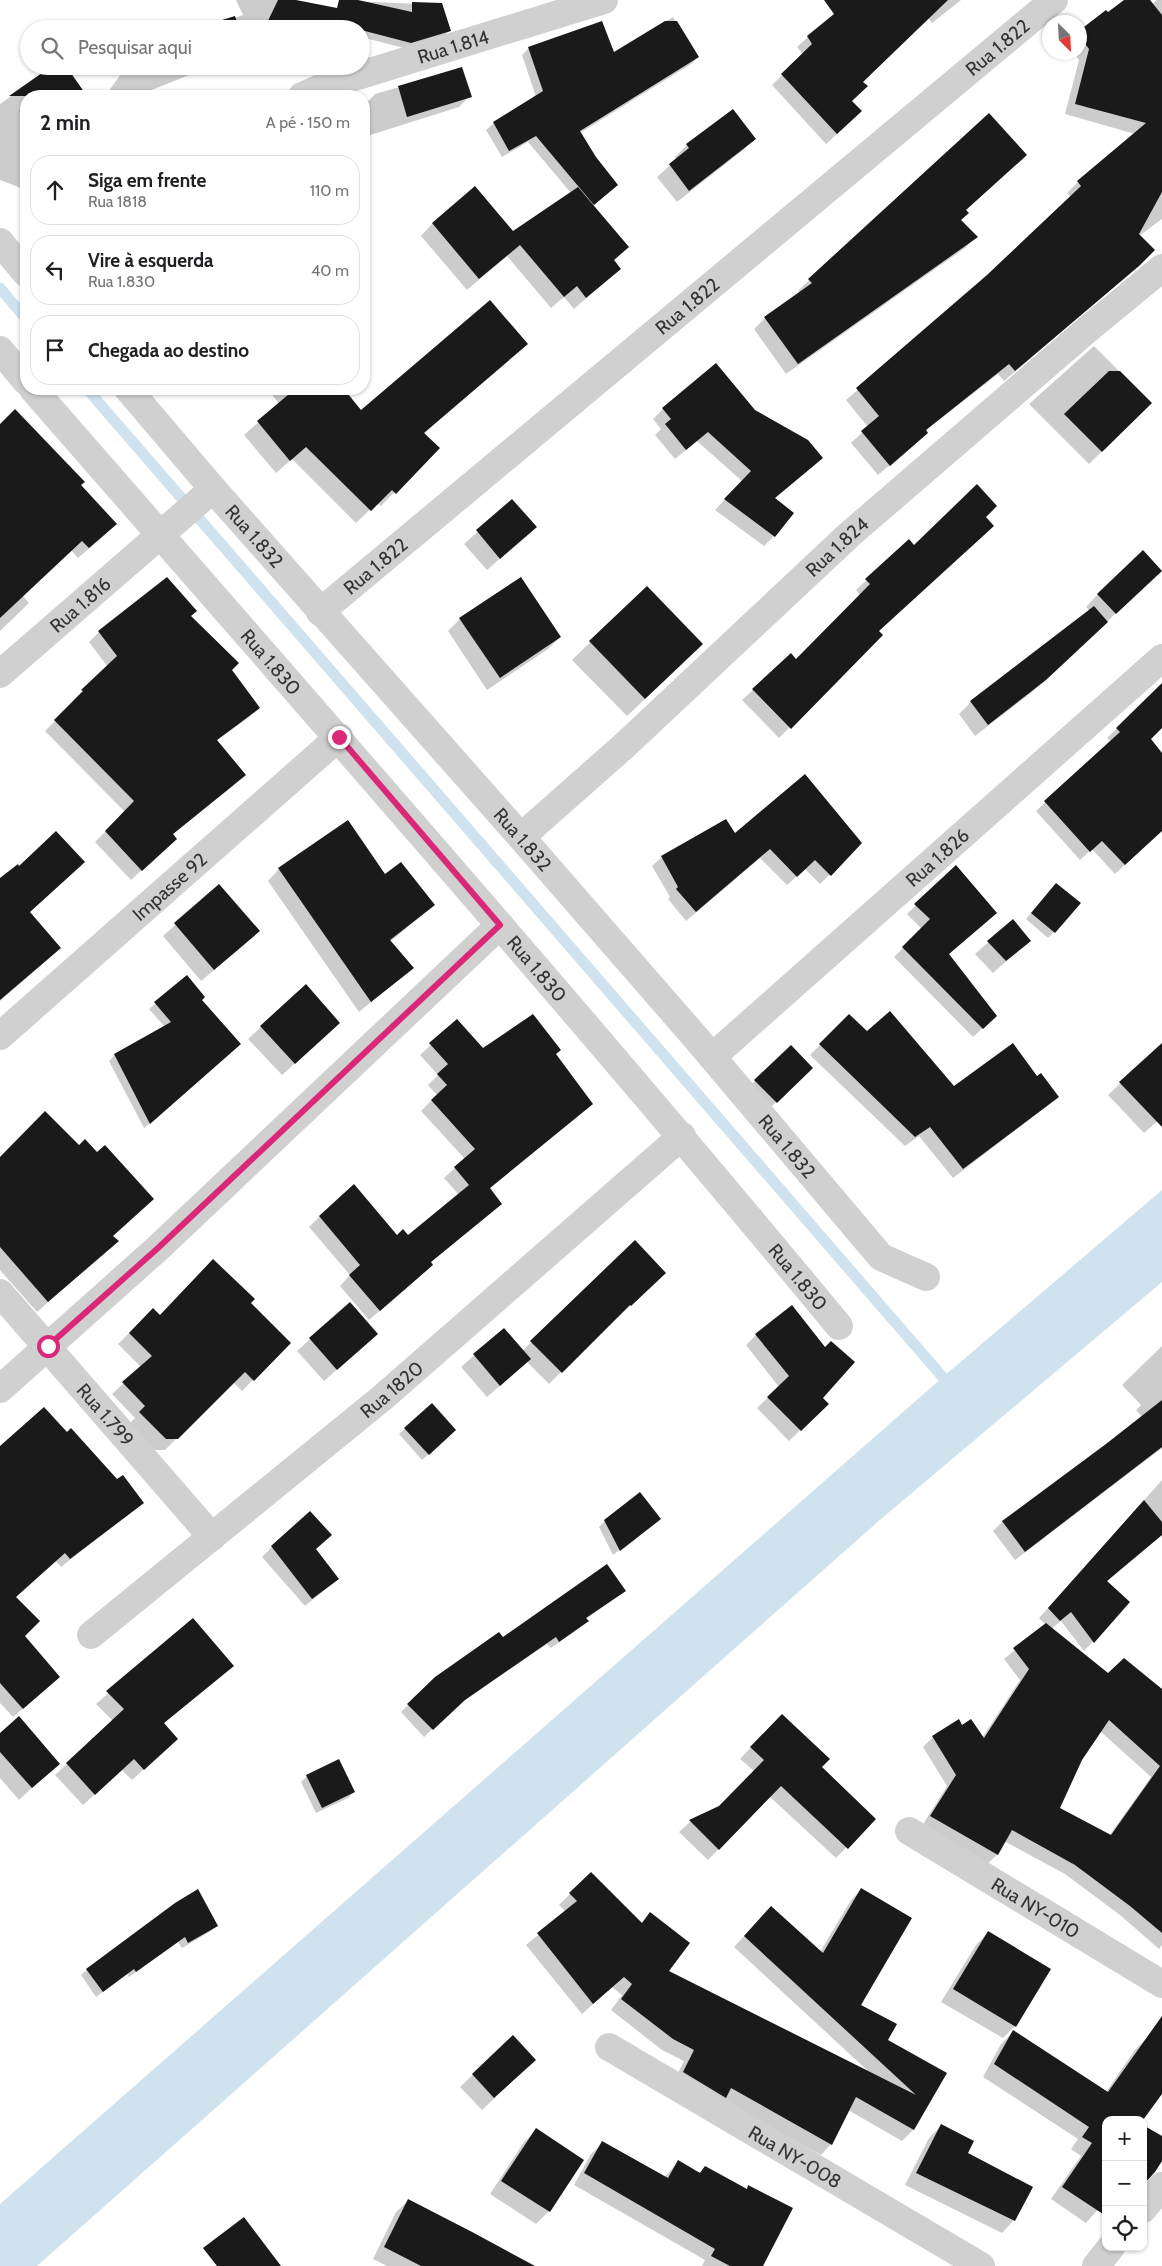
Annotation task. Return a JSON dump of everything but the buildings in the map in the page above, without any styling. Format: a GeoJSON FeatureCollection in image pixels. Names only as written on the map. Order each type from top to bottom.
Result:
{"type":"FeatureCollection","features":[{"type":"Feature","properties":{"kind":"street","name":"Rua 1.814"},"geometry":{"type":"LineString","coordinates":[[370,72],[604,0]]}},
{"type":"Feature","properties":{"kind":"street","name":"Rua 1.822"},"geometry":{"type":"LineString","coordinates":[[320,612],[1054,0]]}},
{"type":"Feature","properties":{"kind":"street","name":"Rua 1.814"},"geometry":{"type":"LineString","coordinates":[[318,90],[360,75]]}},
{"type":"Feature","properties":{"kind":"street"},"geometry":{"type":"LineString","coordinates":[[0,242],[20,266]]}},
{"type":"Feature","properties":{"kind":"street","name":"Rua 1.824"},"geometry":{"type":"LineString","coordinates":[[521,837],[625,745],[850,534],[1162,268]]}},
{"type":"Feature","properties":{"kind":"street"},"geometry":{"type":"LineString","coordinates":[[0,350],[20,374]]}},
{"type":"Feature","properties":{"kind":"street","name":"Rua 1.830"},"geometry":{"type":"LineString","coordinates":[[38,395],[339,737],[682,1136],[839,1326]]}},
{"type":"Feature","properties":{"kind":"street","name":"Rua 1.832"},"geometry":{"type":"LineString","coordinates":[[133,395],[213,490],[521,837],[712,1057],[881,1257],[926,1277]]}},
{"type":"Feature","properties":{"kind":"street","name":"Rua 1.816"},"geometry":{"type":"LineString","coordinates":[[0,674],[213,490]]}},
{"type":"Feature","properties":{"kind":"street","name":"Rua 1.826"},"geometry":{"type":"LineString","coordinates":[[712,1057],[1162,658]]}},
{"type":"Feature","properties":{"kind":"street","name":"Impasse 92"},"geometry":{"type":"LineString","coordinates":[[0,1036],[339,737]]}},
{"type":"Feature","properties":{"kind":"street"},"geometry":{"type":"LineString","coordinates":[[0,1389],[158,1248],[500,925]]}},
{"type":"Feature","properties":{"kind":"street","name":"Rua 1820"},"geometry":{"type":"LineString","coordinates":[[91,1635],[382,1398],[682,1136]]}},
{"type":"Feature","properties":{"kind":"street","name":"Rua 1.799"},"geometry":{"type":"LineString","coordinates":[[0,1293],[212,1537]]}},
{"type":"Feature","properties":{"kind":"street","name":"Rua NY-010"},"geometry":{"type":"LineString","coordinates":[[910,1830],[1162,1984]]}},
{"type":"Feature","properties":{"kind":"street","name":"Rua NY-008"},"geometry":{"type":"LineString","coordinates":[[609,2047],[981,2266]]}},
{"type":"Feature","properties":{"kind":"street"},"geometry":{"type":"LineString","coordinates":[[1145,2206],[1162,2186]]}},
{"type":"Feature","properties":{"kind":"street"},"geometry":{"type":"LineString","coordinates":[[1096,2266],[1108,2251]]}},
{"type":"Feature","properties":{"kind":"water"},"geometry":{"type":"Polygon","coordinates":[[[1162,1190],[1162,1282],[881,1519],[37,2266],[0,2266],[0,2204],[943,1377],[1162,1190]]]}},
{"type":"Feature","properties":{"kind":"waterway"},"geometry":{"type":"LineString","coordinates":[[0,288],[20,312]]}},
{"type":"Feature","properties":{"kind":"waterway"},"geometry":{"type":"LineString","coordinates":[[92,395],[953,1389]]}},
{"type":"Feature","properties":{"kind":"route"},"geometry":{"type":"LineString","coordinates":[[48,1346],[158,1248],[500,925],[339,737]]}}]}
